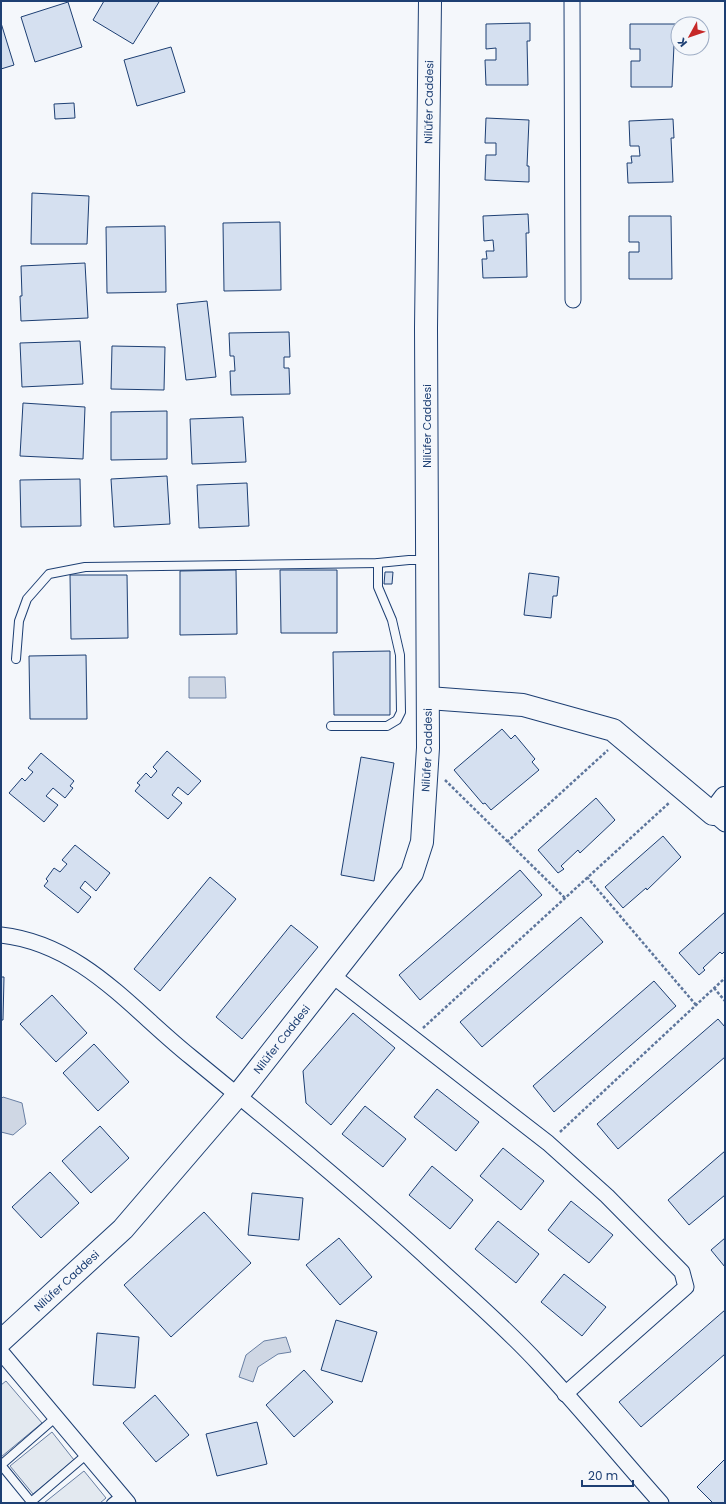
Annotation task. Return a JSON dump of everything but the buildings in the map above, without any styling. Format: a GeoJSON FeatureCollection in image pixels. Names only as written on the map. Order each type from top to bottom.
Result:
{"type":"FeatureCollection","features":[{"type":"Feature","properties":{"kind":"street","name":"Nilüfer Caddesi"},"geometry":{"type":"LineString","coordinates":[[1,1341],[123,1229],[238,1095],[412,874],[422,842],[428,763],[426,328],[430,1]]}},
{"type":"Feature","properties":{"kind":"street"},"geometry":{"type":"LineString","coordinates":[[572,1],[572,300]]}},
{"type":"Feature","properties":{"kind":"street"},"geometry":{"type":"LineString","coordinates":[[428,698],[523,705],[613,730],[684,789],[721,812]]}},
{"type":"Feature","properties":{"kind":"street"},"geometry":{"type":"LineString","coordinates":[[1,935],[20,937],[46,945],[72,959],[105,981],[188,1055],[271,1121],[390,1223],[533,1358],[661,1503]]}},
{"type":"Feature","properties":{"kind":"street"},"geometry":{"type":"LineString","coordinates":[[333,976],[548,1143],[607,1196],[682,1272],[686,1287],[565,1394]]}},
{"type":"Feature","properties":{"kind":"street"},"geometry":{"type":"LineString","coordinates":[[1,1352],[86,1455],[120,1500]]}},
{"type":"Feature","properties":{"kind":"lane"},"geometry":{"type":"LineString","coordinates":[[16,659],[19,621],[27,599],[50,574],[85,567],[378,563],[428,560]]}},
{"type":"Feature","properties":{"kind":"lane"},"geometry":{"type":"LineString","coordinates":[[331,726],[387,726],[396,720],[401,712],[400,655],[392,620],[378,587],[378,563]]}},
{"type":"Feature","properties":{"kind":"lane"},"geometry":{"type":"LineString","coordinates":[[55,1418],[1,1465],[32,1502],[86,1455]]}},
{"type":"Feature","properties":{"kind":"path"},"geometry":{"type":"LineString","coordinates":[[508,842],[622,737]]}},
{"type":"Feature","properties":{"kind":"path"},"geometry":{"type":"LineString","coordinates":[[428,763],[564,898]]}},
{"type":"Feature","properties":{"kind":"path"},"geometry":{"type":"LineString","coordinates":[[412,1037],[684,789]]}},
{"type":"Feature","properties":{"kind":"path"},"geometry":{"type":"LineString","coordinates":[[587,878],[696,1005]]}},
{"type":"Feature","properties":{"kind":"path"},"geometry":{"type":"LineString","coordinates":[[548,1143],[725,978]]}},
{"type":"Feature","properties":{"kind":"path"},"geometry":{"type":"LineString","coordinates":[[714,988],[725,1001]]}},
{"type":"Feature","properties":{"kind":"shaded area"},"geometry":{"type":"Polygon","coordinates":[[[189,677],[225,677],[226,698],[189,698],[189,677]]]}},
{"type":"Feature","properties":{"kind":"shaded area"},"geometry":{"type":"Polygon","coordinates":[[[3,1097],[22,1103],[26,1124],[13,1135],[1,1132],[1,1099],[3,1097]]]}},
{"type":"Feature","properties":{"kind":"shaded area"},"geometry":{"type":"Polygon","coordinates":[[[286,1337],[291,1352],[278,1354],[258,1367],[253,1382],[239,1377],[246,1355],[264,1341],[286,1337]]]}},
{"type":"Feature","properties":{"kind":"shaded area"},"geometry":{"type":"Polygon","coordinates":[[[6,1381],[42,1423],[1,1457],[1,1385],[6,1381]]]}},
{"type":"Feature","properties":{"kind":"shaded area"},"geometry":{"type":"Polygon","coordinates":[[[52,1432],[74,1460],[33,1494],[10,1466],[52,1432]]]}},
{"type":"Feature","properties":{"kind":"shaded area"},"geometry":{"type":"Polygon","coordinates":[[[84,1471],[106,1498],[100,1503],[44,1503],[84,1471]]]}}]}
